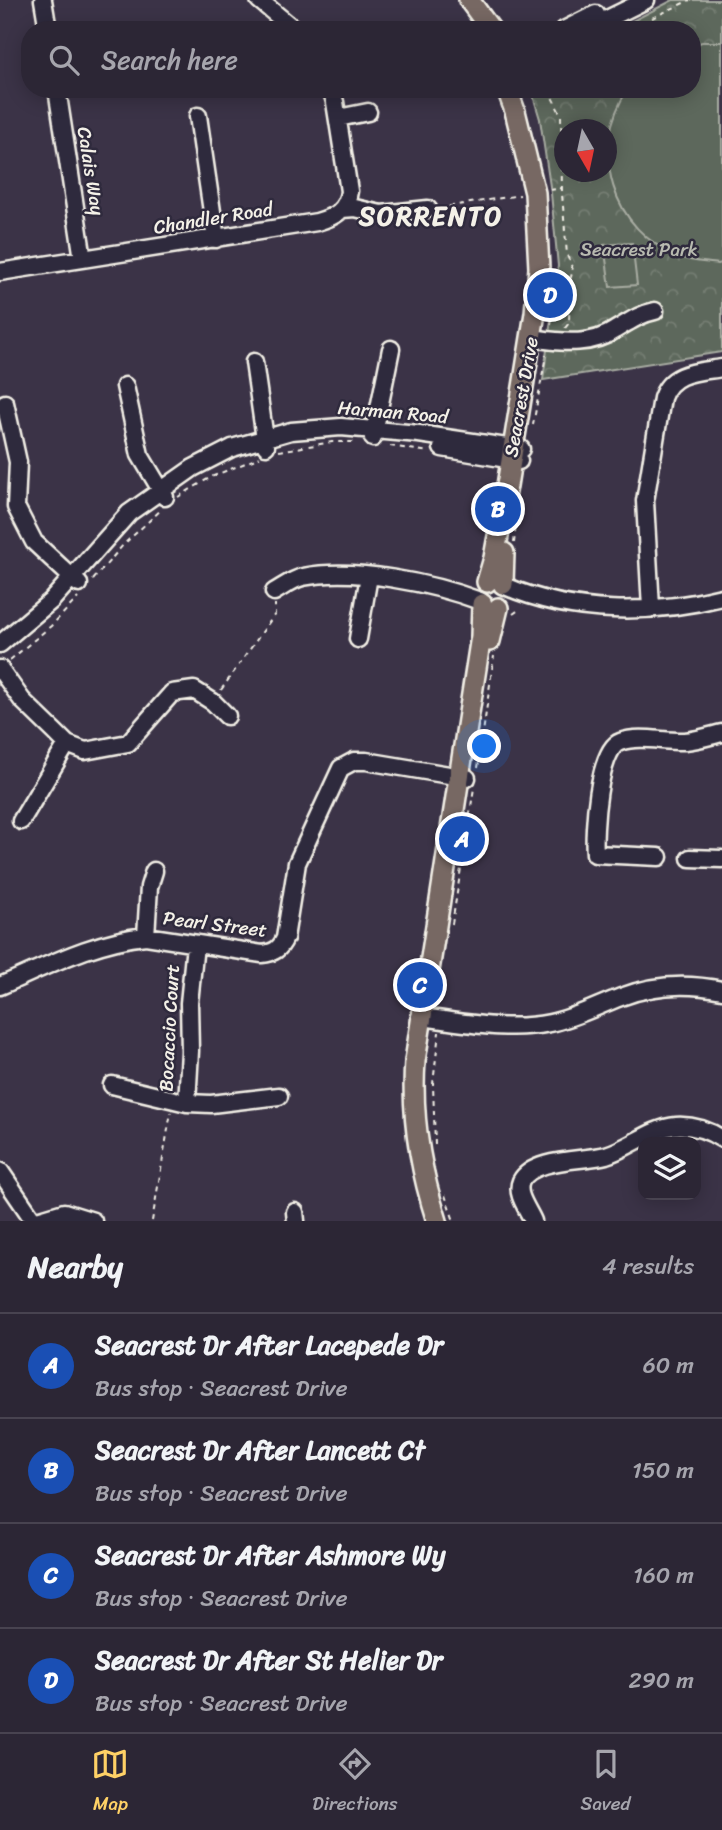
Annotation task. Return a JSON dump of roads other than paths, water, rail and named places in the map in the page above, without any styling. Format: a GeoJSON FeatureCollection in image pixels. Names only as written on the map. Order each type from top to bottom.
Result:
{"type":"FeatureCollection","features":[{"type":"Feature","properties":{"kind":"main road"},"geometry":{"type":"LineString","coordinates":[[459,0],[474,21]]}},
{"type":"Feature","properties":{"kind":"main road"},"geometry":{"type":"LineString","coordinates":[[469,0],[484,21]]}},
{"type":"Feature","properties":{"kind":"main road","name":"Seacrest Drive"},"geometry":{"type":"LineString","coordinates":[[447,1221],[431,1166],[425,1128],[423,1080],[463,778],[504,555],[537,296],[539,248],[547,191],[510,98]]}},
{"type":"Feature","properties":{"kind":"main road","name":"Seacrest Drive"},"geometry":{"type":"LineString","coordinates":[[516,454],[545,334],[548,264],[547,191],[522,98]]}},
{"type":"Feature","properties":{"kind":"main road","name":"Seacrest Drive"},"geometry":{"type":"LineString","coordinates":[[429,1022],[413,1083],[424,1179],[437,1221]]}},
{"type":"Feature","properties":{"kind":"street"},"geometry":{"type":"LineString","coordinates":[[43,0],[46,21]]}},
{"type":"Feature","properties":{"kind":"street"},"geometry":{"type":"LineString","coordinates":[[259,0],[284,21]]}},
{"type":"Feature","properties":{"kind":"street"},"geometry":{"type":"LineString","coordinates":[[583,21],[620,3],[646,0]]}},
{"type":"Feature","properties":{"kind":"street"},"geometry":{"type":"LineString","coordinates":[[597,21],[620,3]]}},
{"type":"Feature","properties":{"kind":"street","name":"Calais Way"},"geometry":{"type":"LineString","coordinates":[[58,98],[83,259]]}},
{"type":"Feature","properties":{"kind":"street"},"geometry":{"type":"LineString","coordinates":[[333,98],[349,191],[342,209]]}},
{"type":"Feature","properties":{"kind":"street"},"geometry":{"type":"LineString","coordinates":[[338,118],[368,112]]}},
{"type":"Feature","properties":{"kind":"street"},"geometry":{"type":"LineString","coordinates":[[198,116],[216,239]]}},
{"type":"Feature","properties":{"kind":"street"},"geometry":{"type":"LineString","coordinates":[[342,209],[355,208],[381,214],[428,209]]}},
{"type":"Feature","properties":{"kind":"street","name":"Chandler Road"},"geometry":{"type":"LineString","coordinates":[[0,272],[317,222],[334,218],[342,209]]}},
{"type":"Feature","properties":{"kind":"street"},"geometry":{"type":"LineString","coordinates":[[545,334],[576,342],[588,341],[614,332],[638,314],[655,311]]}},
{"type":"Feature","properties":{"kind":"street"},"geometry":{"type":"LineString","coordinates":[[372,438],[391,349]]}},
{"type":"Feature","properties":{"kind":"street"},"geometry":{"type":"LineString","coordinates":[[254,362],[266,448]]}},
{"type":"Feature","properties":{"kind":"street"},"geometry":{"type":"LineString","coordinates":[[651,608],[645,501],[662,398],[667,386],[677,377],[722,368]]}},
{"type":"Feature","properties":{"kind":"street"},"geometry":{"type":"LineString","coordinates":[[125,387],[139,455],[168,497]]}},
{"type":"Feature","properties":{"kind":"street"},"geometry":{"type":"LineString","coordinates":[[5,403],[18,462],[8,508],[34,542],[80,586]]}},
{"type":"Feature","properties":{"kind":"street","name":"Harman Road"},"geometry":{"type":"LineString","coordinates":[[2,662],[80,586],[129,513],[168,497],[211,458],[266,448],[313,428],[372,438],[516,454]]}},
{"type":"Feature","properties":{"kind":"street"},"geometry":{"type":"LineString","coordinates":[[274,592],[300,578],[343,572],[497,598],[540,599],[578,606],[678,607],[722,597]]}},
{"type":"Feature","properties":{"kind":"street"},"geometry":{"type":"LineString","coordinates":[[358,639],[369,576]]}},
{"type":"Feature","properties":{"kind":"street","name":"Harman Road"},"geometry":{"type":"LineString","coordinates":[[0,643],[51,601],[80,586]]}},
{"type":"Feature","properties":{"kind":"street"},"geometry":{"type":"LineString","coordinates":[[2,662],[22,700],[67,744],[85,751],[128,743],[172,693],[194,690],[213,702],[227,716]]}},
{"type":"Feature","properties":{"kind":"street"},"geometry":{"type":"LineString","coordinates":[[659,857],[595,854],[595,819],[604,769],[611,748],[622,741],[684,741],[722,733]]}},
{"type":"Feature","properties":{"kind":"street"},"geometry":{"type":"LineString","coordinates":[[21,821],[67,744]]}},
{"type":"Feature","properties":{"kind":"street","name":"Pearl Street"},"geometry":{"type":"LineString","coordinates":[[0,986],[110,941],[146,936],[195,945],[271,953],[282,945],[297,863],[338,772],[346,764],[366,761],[463,778]]}},
{"type":"Feature","properties":{"kind":"street"},"geometry":{"type":"LineString","coordinates":[[690,858],[722,859]]}},
{"type":"Feature","properties":{"kind":"street"},"geometry":{"type":"LineString","coordinates":[[146,936],[149,887],[153,871]]}},
{"type":"Feature","properties":{"kind":"street","name":"Bocaccio Court"},"geometry":{"type":"LineString","coordinates":[[195,945],[189,1003],[190,1051],[180,1102],[211,1104],[279,1096]]}},
{"type":"Feature","properties":{"kind":"street"},"geometry":{"type":"LineString","coordinates":[[429,1022],[534,1026],[570,1018],[648,988],[681,985],[722,990]]}},
{"type":"Feature","properties":{"kind":"street"},"geometry":{"type":"LineString","coordinates":[[112,1085],[180,1102]]}},
{"type":"Feature","properties":{"kind":"street"},"geometry":{"type":"LineString","coordinates":[[533,1221],[520,1195],[519,1187],[527,1174],[534,1169],[606,1155],[674,1126],[696,1128],[722,1139]]}},
{"type":"Feature","properties":{"kind":"street"},"geometry":{"type":"LineString","coordinates":[[0,1171],[34,1221],[64,1212],[93,1221]]}},
{"type":"Feature","properties":{"kind":"place","name":"Seacrest Dr After St Helier Dr"},"geometry":{"type":"Point","coordinates":[550,295]}},
{"type":"Feature","properties":{"kind":"place","name":"Seacrest Dr After Lancett Ct"},"geometry":{"type":"Point","coordinates":[498,509]}},
{"type":"Feature","properties":{"kind":"place","name":"Seacrest Dr After Lacepede Dr"},"geometry":{"type":"Point","coordinates":[462,839]}},
{"type":"Feature","properties":{"kind":"place","name":"Seacrest Dr After Ashmore Wy"},"geometry":{"type":"Point","coordinates":[420,985]}},
{"type":"Feature","properties":{"kind":"district","name":"SORRENTO"},"geometry":{"type":"Point","coordinates":[431,216]}},
{"type":"Feature","properties":{"kind":"park label","name":"Seacrest Park"},"geometry":{"type":"Point","coordinates":[639,249]}}]}
